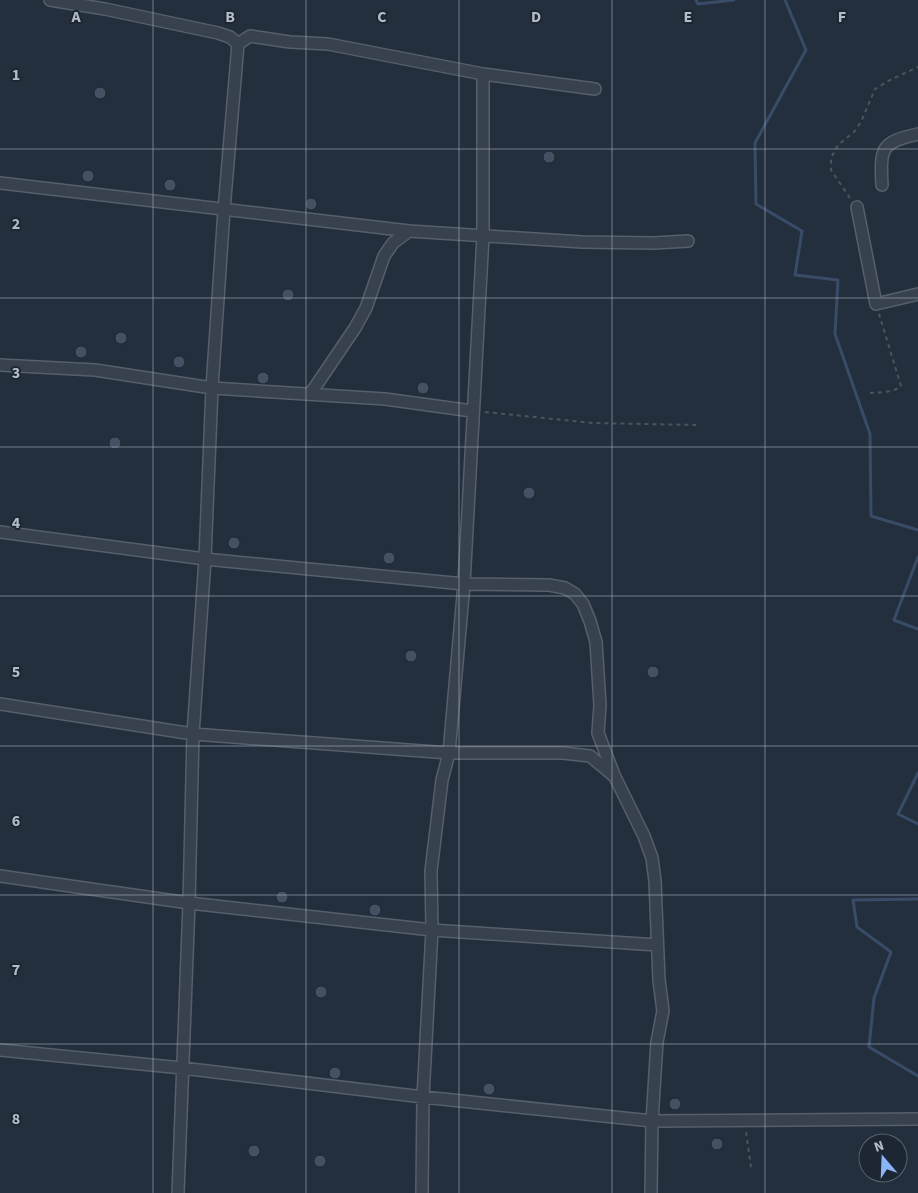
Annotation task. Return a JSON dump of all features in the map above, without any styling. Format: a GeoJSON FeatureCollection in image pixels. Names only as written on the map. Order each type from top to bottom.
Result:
{"type":"FeatureCollection","features":[{"type":"Feature","properties":{"kind":"street"},"geometry":{"type":"LineString","coordinates":[[50,0],[218,32],[230,37],[238,44]]}},
{"type":"Feature","properties":{"kind":"street"},"geometry":{"type":"LineString","coordinates":[[238,44],[250,36],[290,42],[328,44],[483,74],[595,89]]}},
{"type":"Feature","properties":{"kind":"street"},"geometry":{"type":"LineString","coordinates":[[178,1193],[189,903],[193,734],[205,559],[212,388],[238,44]]}},
{"type":"Feature","properties":{"kind":"street"},"geometry":{"type":"LineString","coordinates":[[422,1193],[423,1097],[432,930],[431,871],[442,780],[449,753],[464,584],[482,236],[483,74]]}},
{"type":"Feature","properties":{"kind":"street"},"geometry":{"type":"LineString","coordinates":[[882,185],[881,166],[886,146],[902,137],[918,134]]}},
{"type":"Feature","properties":{"kind":"street"},"geometry":{"type":"LineString","coordinates":[[0,183],[409,231],[598,242],[654,243],[688,241]]}},
{"type":"Feature","properties":{"kind":"street"},"geometry":{"type":"LineString","coordinates":[[857,207],[876,304],[918,294]]}},
{"type":"Feature","properties":{"kind":"street"},"geometry":{"type":"LineString","coordinates":[[310,393],[355,328],[384,256],[393,243],[409,231]]}},
{"type":"Feature","properties":{"kind":"street"},"geometry":{"type":"LineString","coordinates":[[0,365],[95,370],[212,388],[384,399],[472,411]]}},
{"type":"Feature","properties":{"kind":"street"},"geometry":{"type":"LineString","coordinates":[[0,532],[205,559],[464,584],[548,586],[565,588],[575,594],[583,604],[596,642],[600,705],[598,733],[614,776],[644,836],[652,858],[655,880],[657,945],[663,1011],[657,1042],[650,1193]]}},
{"type":"Feature","properties":{"kind":"street"},"geometry":{"type":"LineString","coordinates":[[0,704],[193,734],[449,753],[563,753],[590,756],[614,776]]}},
{"type":"Feature","properties":{"kind":"street"},"geometry":{"type":"LineString","coordinates":[[0,876],[189,903],[432,930],[657,945]]}},
{"type":"Feature","properties":{"kind":"street"},"geometry":{"type":"LineString","coordinates":[[0,1050],[182,1068],[423,1097],[652,1121],[918,1119]]}},
{"type":"Feature","properties":{"kind":"path"},"geometry":{"type":"LineString","coordinates":[[857,207],[831,170],[831,158],[838,146],[857,127],[866,112],[875,89],[918,67]]}},
{"type":"Feature","properties":{"kind":"path"},"geometry":{"type":"LineString","coordinates":[[870,393],[897,389],[901,386],[876,304]]}},
{"type":"Feature","properties":{"kind":"path"},"geometry":{"type":"LineString","coordinates":[[472,411],[593,423],[696,425]]}},
{"type":"Feature","properties":{"kind":"path"},"geometry":{"type":"LineString","coordinates":[[744,1120],[751,1167]]}},
{"type":"Feature","properties":{"kind":"building"},"geometry":{"type":"Polygon","coordinates":[[[102,87],[105,88],[105,98],[98,99],[95,98],[94,91],[95,88],[102,87]]]}},
{"type":"Feature","properties":{"kind":"building"},"geometry":{"type":"Polygon","coordinates":[[[551,151],[554,152],[554,162],[547,163],[544,162],[543,155],[544,152],[551,151]]]}},
{"type":"Feature","properties":{"kind":"building"},"geometry":{"type":"Polygon","coordinates":[[[90,170],[93,171],[93,181],[86,182],[83,181],[82,174],[83,171],[90,170]]]}},
{"type":"Feature","properties":{"kind":"building"},"geometry":{"type":"Polygon","coordinates":[[[172,179],[175,180],[175,190],[168,191],[165,190],[164,183],[165,180],[172,179]]]}},
{"type":"Feature","properties":{"kind":"building"},"geometry":{"type":"Polygon","coordinates":[[[313,198],[316,199],[316,209],[309,210],[306,209],[305,202],[306,199],[313,198]]]}},
{"type":"Feature","properties":{"kind":"building"},"geometry":{"type":"Polygon","coordinates":[[[290,289],[293,290],[293,300],[286,301],[283,300],[282,293],[283,290],[290,289]]]}},
{"type":"Feature","properties":{"kind":"building"},"geometry":{"type":"Polygon","coordinates":[[[123,332],[126,333],[126,343],[119,344],[116,343],[115,336],[116,333],[123,332]]]}},
{"type":"Feature","properties":{"kind":"building"},"geometry":{"type":"Polygon","coordinates":[[[83,346],[86,347],[86,357],[79,358],[76,357],[75,350],[76,347],[83,346]]]}},
{"type":"Feature","properties":{"kind":"building"},"geometry":{"type":"Polygon","coordinates":[[[181,356],[184,357],[184,367],[177,368],[174,367],[173,360],[174,357],[181,356]]]}},
{"type":"Feature","properties":{"kind":"building"},"geometry":{"type":"Polygon","coordinates":[[[265,372],[268,373],[268,383],[261,384],[258,383],[257,376],[258,373],[265,372]]]}},
{"type":"Feature","properties":{"kind":"building"},"geometry":{"type":"Polygon","coordinates":[[[425,382],[428,383],[428,393],[421,394],[418,393],[417,386],[418,383],[425,382]]]}},
{"type":"Feature","properties":{"kind":"building"},"geometry":{"type":"Polygon","coordinates":[[[117,437],[120,438],[120,448],[113,449],[110,448],[109,441],[110,438],[117,437]]]}},
{"type":"Feature","properties":{"kind":"building"},"geometry":{"type":"Polygon","coordinates":[[[531,487],[534,488],[534,498],[527,499],[524,498],[523,491],[524,488],[531,487]]]}},
{"type":"Feature","properties":{"kind":"building"},"geometry":{"type":"Polygon","coordinates":[[[236,537],[239,538],[239,548],[232,549],[229,548],[228,541],[229,538],[236,537]]]}},
{"type":"Feature","properties":{"kind":"building"},"geometry":{"type":"Polygon","coordinates":[[[391,552],[394,553],[394,563],[387,564],[384,563],[383,556],[384,553],[391,552]]]}},
{"type":"Feature","properties":{"kind":"building"},"geometry":{"type":"Polygon","coordinates":[[[413,650],[416,651],[416,661],[409,662],[406,661],[405,654],[406,651],[413,650]]]}},
{"type":"Feature","properties":{"kind":"building"},"geometry":{"type":"Polygon","coordinates":[[[655,666],[658,667],[658,677],[651,678],[648,677],[647,670],[648,667],[655,666]]]}},
{"type":"Feature","properties":{"kind":"building"},"geometry":{"type":"Polygon","coordinates":[[[284,891],[287,892],[287,902],[280,903],[277,902],[276,895],[277,892],[284,891]]]}},
{"type":"Feature","properties":{"kind":"building"},"geometry":{"type":"Polygon","coordinates":[[[377,904],[380,905],[380,915],[373,916],[370,915],[369,908],[370,905],[377,904]]]}},
{"type":"Feature","properties":{"kind":"building"},"geometry":{"type":"Polygon","coordinates":[[[323,986],[326,987],[326,997],[319,998],[316,997],[315,990],[316,987],[323,986]]]}},
{"type":"Feature","properties":{"kind":"building"},"geometry":{"type":"Polygon","coordinates":[[[337,1067],[340,1068],[340,1078],[333,1079],[330,1078],[329,1071],[330,1068],[337,1067]]]}},
{"type":"Feature","properties":{"kind":"building"},"geometry":{"type":"Polygon","coordinates":[[[491,1083],[494,1084],[494,1094],[487,1095],[484,1094],[483,1087],[484,1084],[491,1083]]]}},
{"type":"Feature","properties":{"kind":"building"},"geometry":{"type":"Polygon","coordinates":[[[677,1098],[680,1099],[680,1109],[673,1110],[670,1109],[669,1102],[670,1099],[677,1098]]]}},
{"type":"Feature","properties":{"kind":"building"},"geometry":{"type":"Polygon","coordinates":[[[719,1138],[722,1139],[722,1149],[715,1150],[712,1149],[711,1142],[712,1139],[719,1138]]]}},
{"type":"Feature","properties":{"kind":"building"},"geometry":{"type":"Polygon","coordinates":[[[256,1145],[259,1146],[259,1156],[252,1157],[249,1156],[248,1149],[249,1146],[256,1145]]]}},
{"type":"Feature","properties":{"kind":"building"},"geometry":{"type":"Polygon","coordinates":[[[322,1155],[325,1156],[325,1166],[318,1167],[315,1166],[314,1159],[315,1156],[322,1155]]]}},
{"type":"Feature","properties":{"kind":"waterway"},"geometry":{"type":"LineString","coordinates":[[696,0],[698,4],[734,0]]}},
{"type":"Feature","properties":{"kind":"waterway"},"geometry":{"type":"LineString","coordinates":[[785,0],[806,50],[755,143],[756,204],[802,231],[795,275],[838,280],[835,334],[870,434],[871,516],[918,530]]}},
{"type":"Feature","properties":{"kind":"waterway"},"geometry":{"type":"LineString","coordinates":[[918,557],[894,620],[918,629]]}},
{"type":"Feature","properties":{"kind":"waterway"},"geometry":{"type":"LineString","coordinates":[[918,773],[898,814],[918,824]]}},
{"type":"Feature","properties":{"kind":"waterway"},"geometry":{"type":"LineString","coordinates":[[918,899],[853,900],[857,927],[891,952],[874,998],[869,1047],[918,1076]]}}]}
